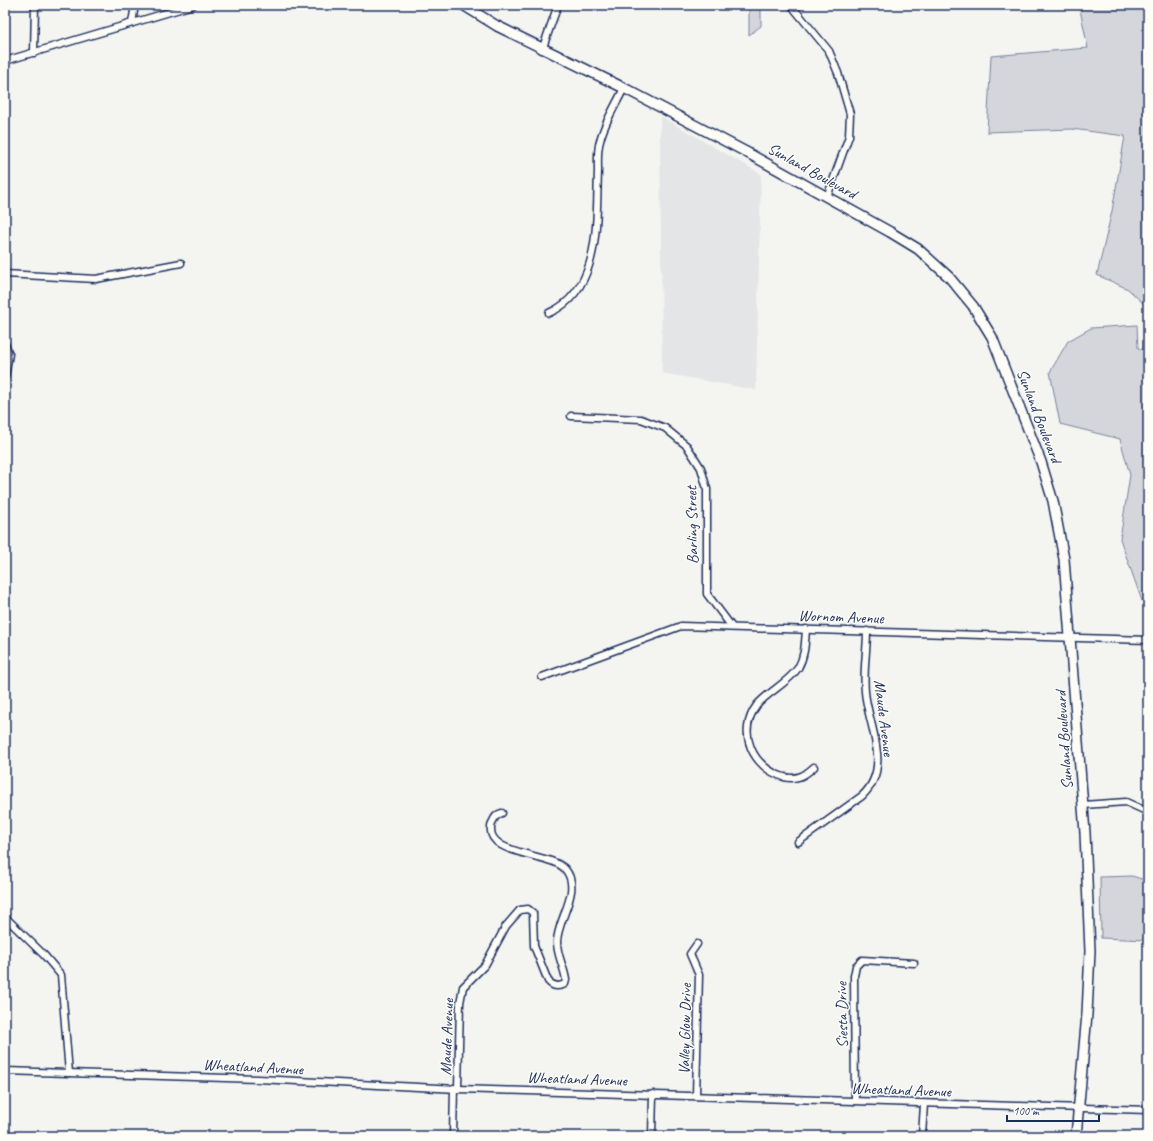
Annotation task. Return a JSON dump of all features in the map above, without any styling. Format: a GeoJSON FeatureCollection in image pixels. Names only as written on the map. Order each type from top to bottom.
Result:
{"type":"FeatureCollection","features":[{"type":"Feature","properties":{"kind":"main road","name":"Sunland Boulevard"},"geometry":{"type":"LineString","coordinates":[[463,5],[497,26],[542,50],[624,88],[890,232],[926,256],[949,277],[973,306],[992,337],[1039,456],[1053,501],[1064,559],[1083,805],[1090,951],[1087,1014],[1076,1136]]}},
{"type":"Feature","properties":{"kind":"street"},"geometry":{"type":"LineString","coordinates":[[34,53],[35,5]]}},
{"type":"Feature","properties":{"kind":"street"},"geometry":{"type":"LineString","coordinates":[[132,23],[135,5]]}},
{"type":"Feature","properties":{"kind":"street"},"geometry":{"type":"LineString","coordinates":[[5,60],[34,53],[193,5]]}},
{"type":"Feature","properties":{"kind":"street"},"geometry":{"type":"LineString","coordinates":[[542,50],[558,5]]}},
{"type":"Feature","properties":{"kind":"street"},"geometry":{"type":"LineString","coordinates":[[791,5],[829,51],[838,73],[850,114],[849,136],[827,197]]}},
{"type":"Feature","properties":{"kind":"street"},"geometry":{"type":"LineString","coordinates":[[549,313],[559,308],[573,294],[585,275],[590,263],[595,240],[600,141],[624,88]]}},
{"type":"Feature","properties":{"kind":"street"},"geometry":{"type":"LineString","coordinates":[[5,274],[96,279],[182,263]]}},
{"type":"Feature","properties":{"kind":"street"},"geometry":{"type":"LineString","coordinates":[[5,344],[9,354],[5,377]]}},
{"type":"Feature","properties":{"kind":"street","name":"Barling Street"},"geometry":{"type":"LineString","coordinates":[[571,416],[641,419],[665,428],[687,446],[701,468],[707,489],[707,594],[732,627]]}},
{"type":"Feature","properties":{"kind":"street","name":"Wornom Avenue"},"geometry":{"type":"LineString","coordinates":[[542,677],[681,626],[1148,640]]}},
{"type":"Feature","properties":{"kind":"street"},"geometry":{"type":"LineString","coordinates":[[806,629],[805,649],[798,668],[757,705],[750,719],[748,733],[752,751],[764,768],[775,774],[791,779],[803,777],[814,767]]}},
{"type":"Feature","properties":{"kind":"street","name":"Maude Avenue"},"geometry":{"type":"LineString","coordinates":[[798,842],[862,796],[870,789],[874,781],[877,770],[877,748],[864,691],[867,631]]}},
{"type":"Feature","properties":{"kind":"street"},"geometry":{"type":"LineString","coordinates":[[1083,805],[1126,802],[1148,812]]}},
{"type":"Feature","properties":{"kind":"street","name":"Maude Avenue"},"geometry":{"type":"LineString","coordinates":[[456,1088],[460,1002],[462,991],[466,984],[485,965],[506,926],[520,910],[528,909],[533,913],[534,946],[548,982],[558,986],[565,984],[566,980],[557,954],[557,940],[570,898],[571,887],[567,872],[559,864],[549,859],[512,851],[501,846],[494,838],[491,826],[496,816],[502,813]]}},
{"type":"Feature","properties":{"kind":"street"},"geometry":{"type":"LineString","coordinates":[[5,917],[44,955],[61,976],[69,1073]]}},
{"type":"Feature","properties":{"kind":"street","name":"Valley Glow Drive"},"geometry":{"type":"LineString","coordinates":[[696,1096],[699,975],[690,954],[697,944]]}},
{"type":"Feature","properties":{"kind":"street","name":"Siesta Drive"},"geometry":{"type":"LineString","coordinates":[[855,1101],[855,968],[862,960],[914,963]]}},
{"type":"Feature","properties":{"kind":"street","name":"Wheatland Avenue"},"geometry":{"type":"LineString","coordinates":[[5,1071],[924,1104],[1148,1110]]}},
{"type":"Feature","properties":{"kind":"street"},"geometry":{"type":"LineString","coordinates":[[453,1136],[456,1088]]}},
{"type":"Feature","properties":{"kind":"street"},"geometry":{"type":"LineString","coordinates":[[652,1136],[653,1094]]}},
{"type":"Feature","properties":{"kind":"street"},"geometry":{"type":"LineString","coordinates":[[922,1136],[924,1104]]}},
{"type":"Feature","properties":{"kind":"shaded area"},"geometry":{"type":"Polygon","coordinates":[[[749,5],[761,5],[761,26],[749,35],[749,5]]]}},
{"type":"Feature","properties":{"kind":"shaded area"},"geometry":{"type":"Polygon","coordinates":[[[1079,5],[1148,5],[1148,308],[1128,289],[1097,275],[1112,211],[1125,136],[1072,129],[987,132],[991,56],[1088,48],[1079,5]]]}},
{"type":"Feature","properties":{"kind":"shaded area"},"geometry":{"type":"Polygon","coordinates":[[[660,116],[761,174],[756,390],[662,373],[660,116]]]}},
{"type":"Feature","properties":{"kind":"shaded area"},"geometry":{"type":"Polygon","coordinates":[[[1137,325],[1138,348],[1148,351],[1148,602],[1142,601],[1120,539],[1130,475],[1120,439],[1060,424],[1050,372],[1068,341],[1091,328],[1137,325]]]}},
{"type":"Feature","properties":{"kind":"shaded area"},"geometry":{"type":"Polygon","coordinates":[[[1132,876],[1148,881],[1148,940],[1101,938],[1100,877],[1132,876]]]}}]}
